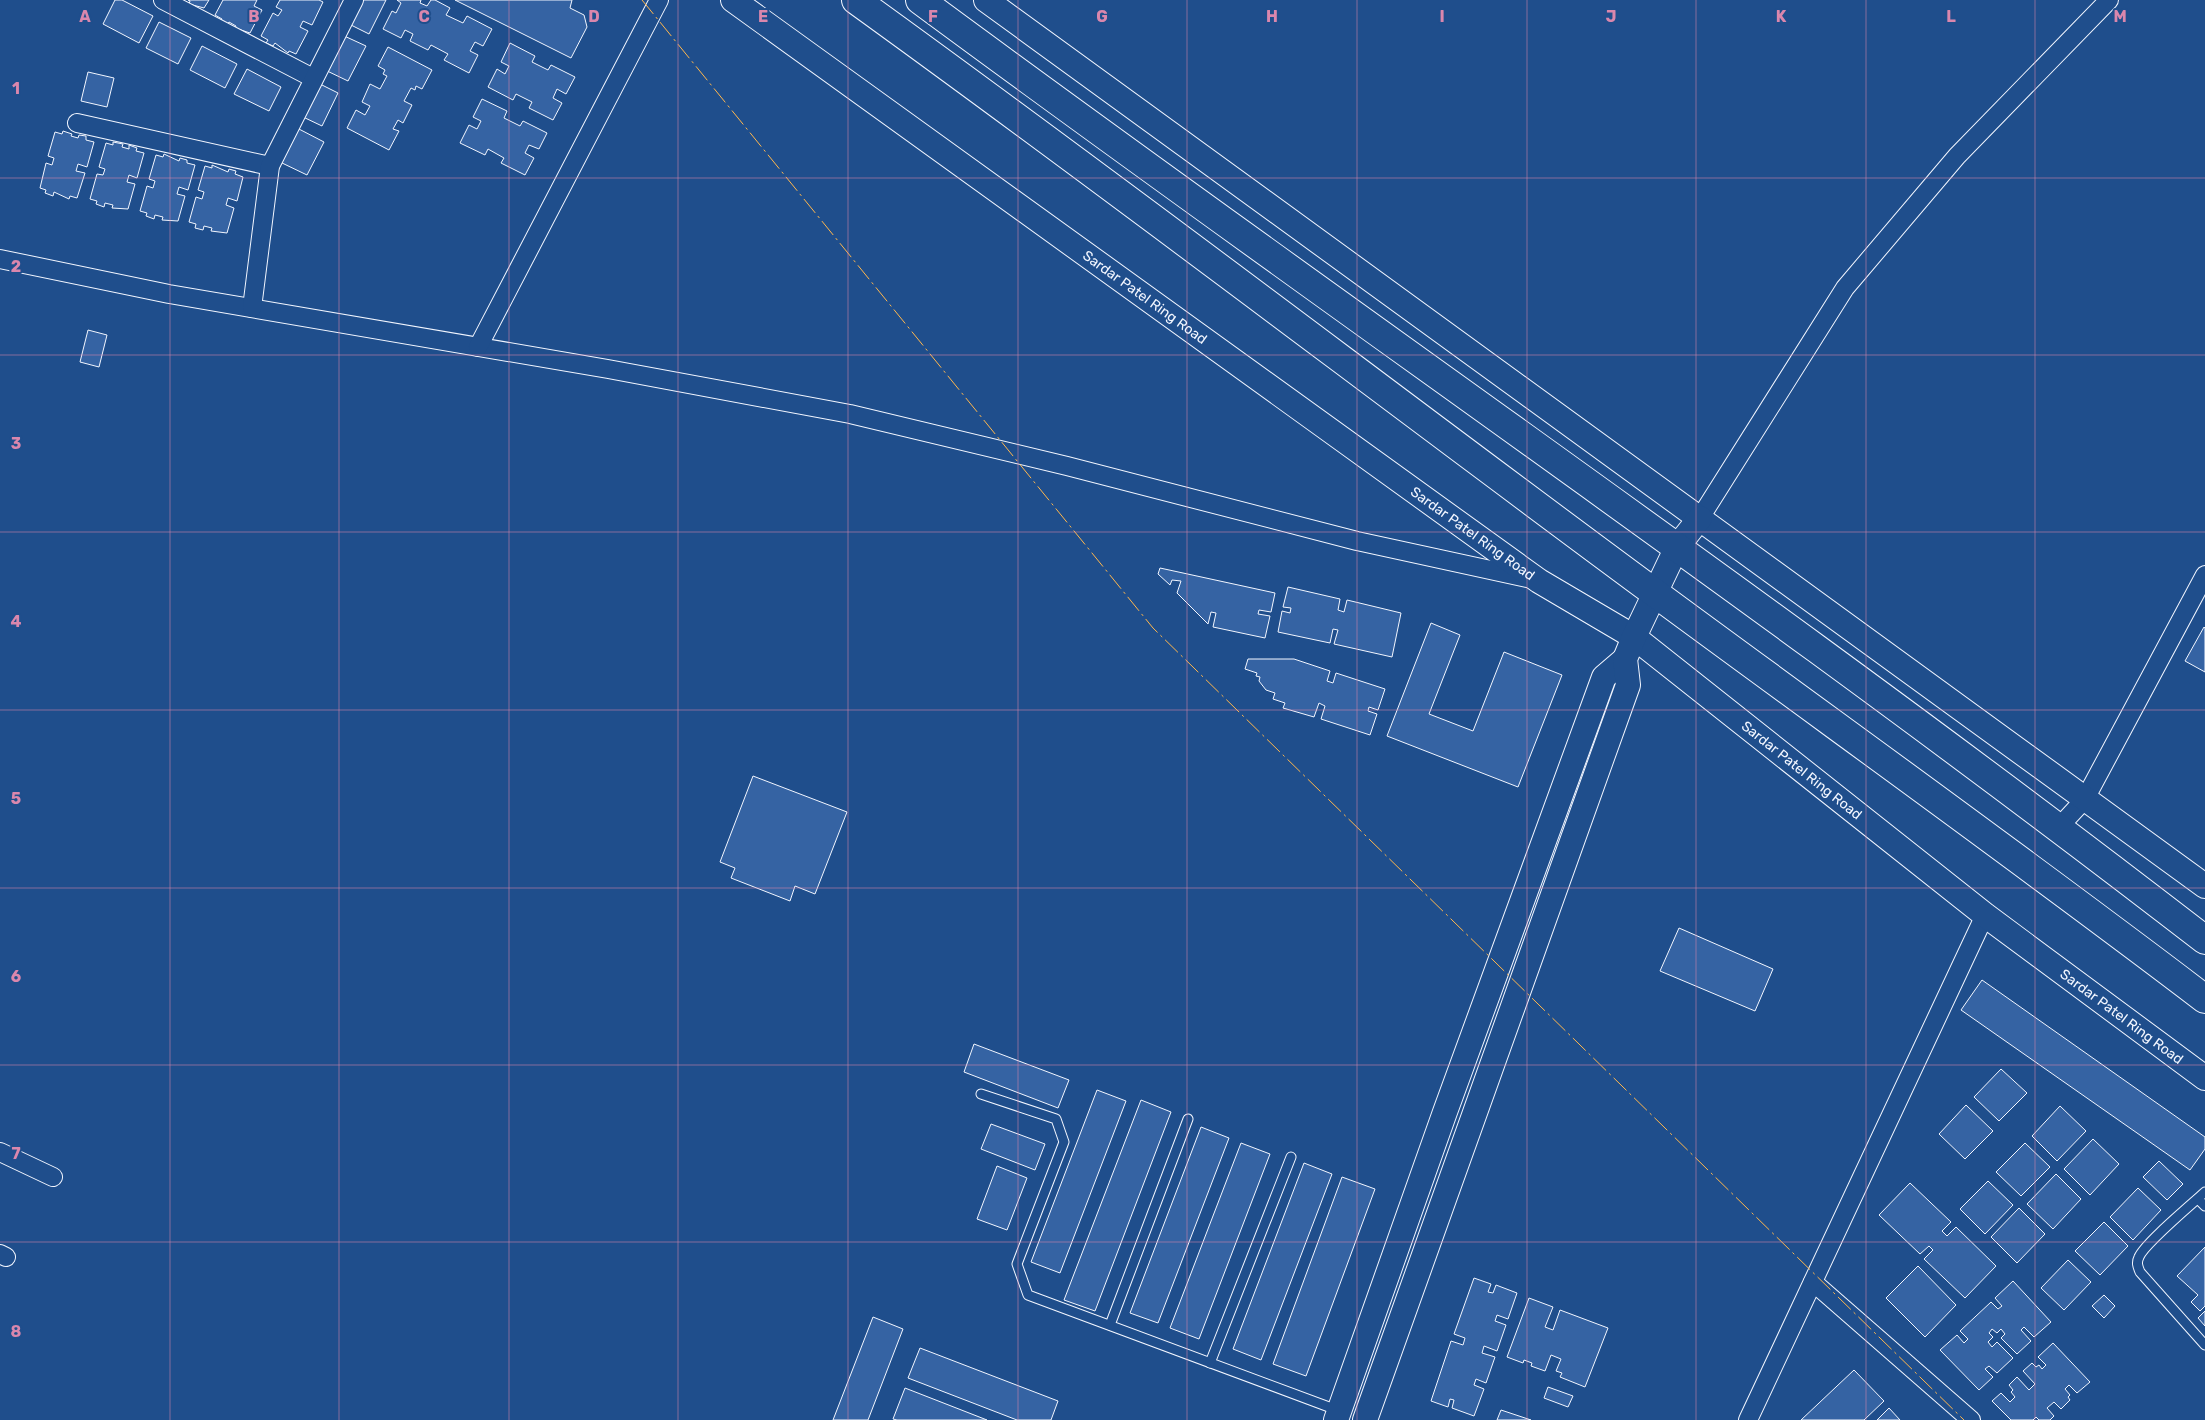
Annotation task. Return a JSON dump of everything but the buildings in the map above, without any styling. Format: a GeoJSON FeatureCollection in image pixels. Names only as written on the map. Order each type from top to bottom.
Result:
{"type":"FeatureCollection","features":[{"type":"Feature","properties":{"kind":"highway"},"geometry":{"type":"LineString","coordinates":[[856,0],[1081,164],[1655,593],[2049,880],[2205,999]]}},
{"type":"Feature","properties":{"kind":"highway"},"geometry":{"type":"LineString","coordinates":[[920,0],[1677,547],[2059,827],[2205,940]]}},
{"type":"Feature","properties":{"kind":"highway"},"geometry":{"type":"LineString","coordinates":[[1081,164],[1103,134]]}},
{"type":"Feature","properties":{"kind":"street"},"geometry":{"type":"LineString","coordinates":[[163,0],[313,78]]}},
{"type":"Feature","properties":{"kind":"street"},"geometry":{"type":"LineString","coordinates":[[478,347],[660,0]]}},
{"type":"Feature","properties":{"kind":"street","name":"Sardar Patel Ring Road"},"geometry":{"type":"LineString","coordinates":[[733,0],[1540,581],[1634,637],[1985,915],[2205,1078]]}},
{"type":"Feature","properties":{"kind":"street"},"geometry":{"type":"LineString","coordinates":[[986,0],[2205,886]]}},
{"type":"Feature","properties":{"kind":"street"},"geometry":{"type":"LineString","coordinates":[[1338,1416],[1445,1112],[1604,677],[1625,659],[1677,547],[1700,518],[1845,288],[1957,156],[2109,0]]}},
{"type":"Feature","properties":{"kind":"street"},"geometry":{"type":"LineString","coordinates":[[252,308],[270,166],[352,1]]}},
{"type":"Feature","properties":{"kind":"street"},"geometry":{"type":"LineString","coordinates":[[77,123],[270,166]]}},
{"type":"Feature","properties":{"kind":"street"},"geometry":{"type":"LineString","coordinates":[[0,259],[170,294],[850,414],[1066,466],[1357,541],[1540,581]]}},
{"type":"Feature","properties":{"kind":"street"},"geometry":{"type":"LineString","coordinates":[[2059,827],[2085,799],[2205,575]]}},
{"type":"Feature","properties":{"kind":"street"},"geometry":{"type":"LineString","coordinates":[[1365,1420],[1628,685],[1625,659]]}},
{"type":"Feature","properties":{"kind":"street"},"geometry":{"type":"LineString","coordinates":[[1748,1420],[1985,915]]}},
{"type":"Feature","properties":{"kind":"street"},"geometry":{"type":"LineString","coordinates":[[0,1152],[53,1177]]}},
{"type":"Feature","properties":{"kind":"street"},"geometry":{"type":"LineString","coordinates":[[1813,1282],[1971,1420]]}},
{"type":"Feature","properties":{"kind":"street"},"geometry":{"type":"LineString","coordinates":[[1354,1370],[1380,1379]]}},
{"type":"Feature","properties":{"kind":"lane"},"geometry":{"type":"LineString","coordinates":[[981,1094],[1056,1119],[1064,1142],[1016,1264],[1028,1295],[1210,1363],[1338,1416]]}},
{"type":"Feature","properties":{"kind":"lane"},"geometry":{"type":"LineString","coordinates":[[1110,1325],[1188,1119]]}},
{"type":"Feature","properties":{"kind":"lane"},"geometry":{"type":"LineString","coordinates":[[1210,1363],[1291,1157]]}},
{"type":"Feature","properties":{"kind":"lane"},"geometry":{"type":"LineString","coordinates":[[2205,1192],[2147,1246],[2139,1256],[2137,1265],[2140,1272],[2205,1345]]}},
{"type":"Feature","properties":{"kind":"lane"},"geometry":{"type":"LineString","coordinates":[[2198,1199],[2205,1206]]}},
{"type":"Feature","properties":{"kind":"power"},"geometry":{"type":"LineString","coordinates":[[642,0],[1153,628],[1964,1420]]}}]}
